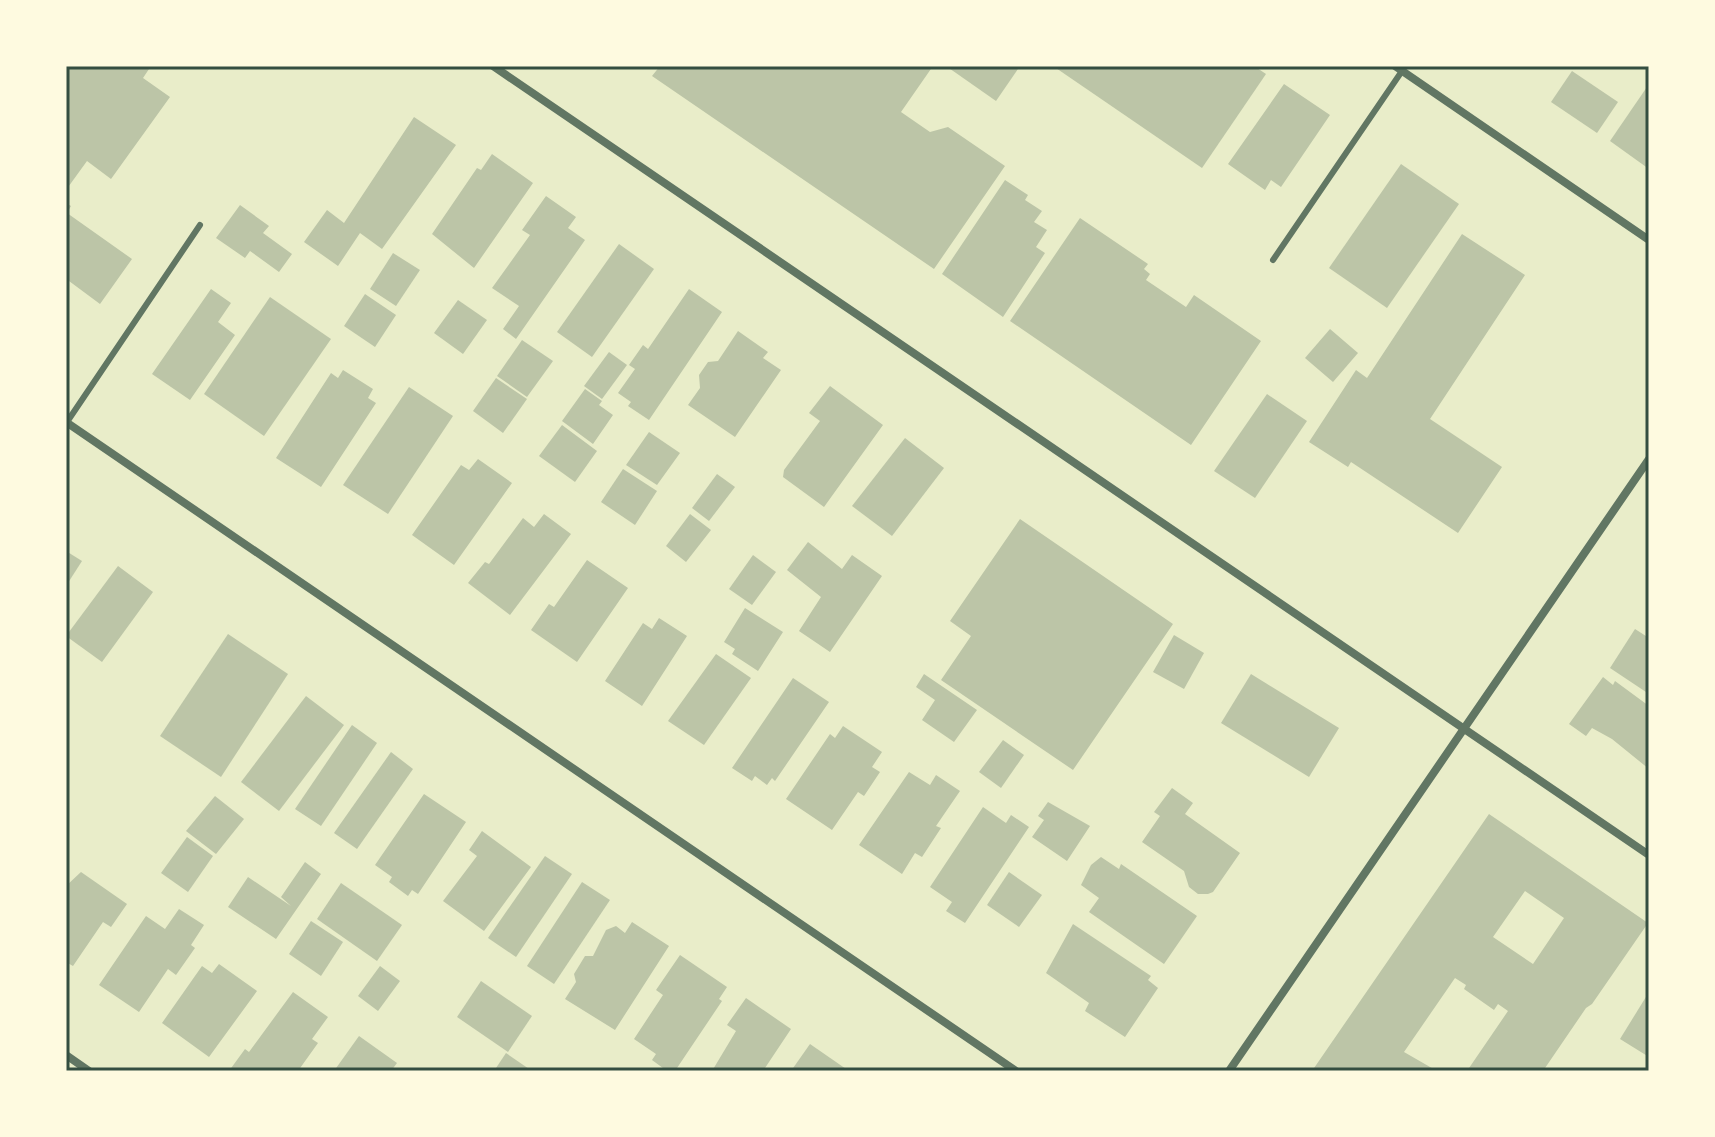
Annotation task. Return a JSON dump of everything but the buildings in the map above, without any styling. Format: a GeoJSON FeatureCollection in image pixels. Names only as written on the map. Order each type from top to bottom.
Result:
{"type":"FeatureCollection","features":[{"type":"Feature","properties":{"kind":"street"},"geometry":{"type":"LineString","coordinates":[[493,66],[1649,855]]}},
{"type":"Feature","properties":{"kind":"street"},"geometry":{"type":"LineString","coordinates":[[1398,68],[1649,240]]}},
{"type":"Feature","properties":{"kind":"street"},"geometry":{"type":"LineString","coordinates":[[66,422],[1016,1071]]}},
{"type":"Feature","properties":{"kind":"street"},"geometry":{"type":"LineString","coordinates":[[1229,1071],[1649,459]]}},
{"type":"Feature","properties":{"kind":"street"},"geometry":{"type":"LineString","coordinates":[[66,1055],[89,1071]]}},
{"type":"Feature","properties":{"kind":"lane"},"geometry":{"type":"LineString","coordinates":[[1273,260],[1398,68]]}},
{"type":"Feature","properties":{"kind":"lane"},"geometry":{"type":"LineString","coordinates":[[66,422],[200,225]]}}]}
